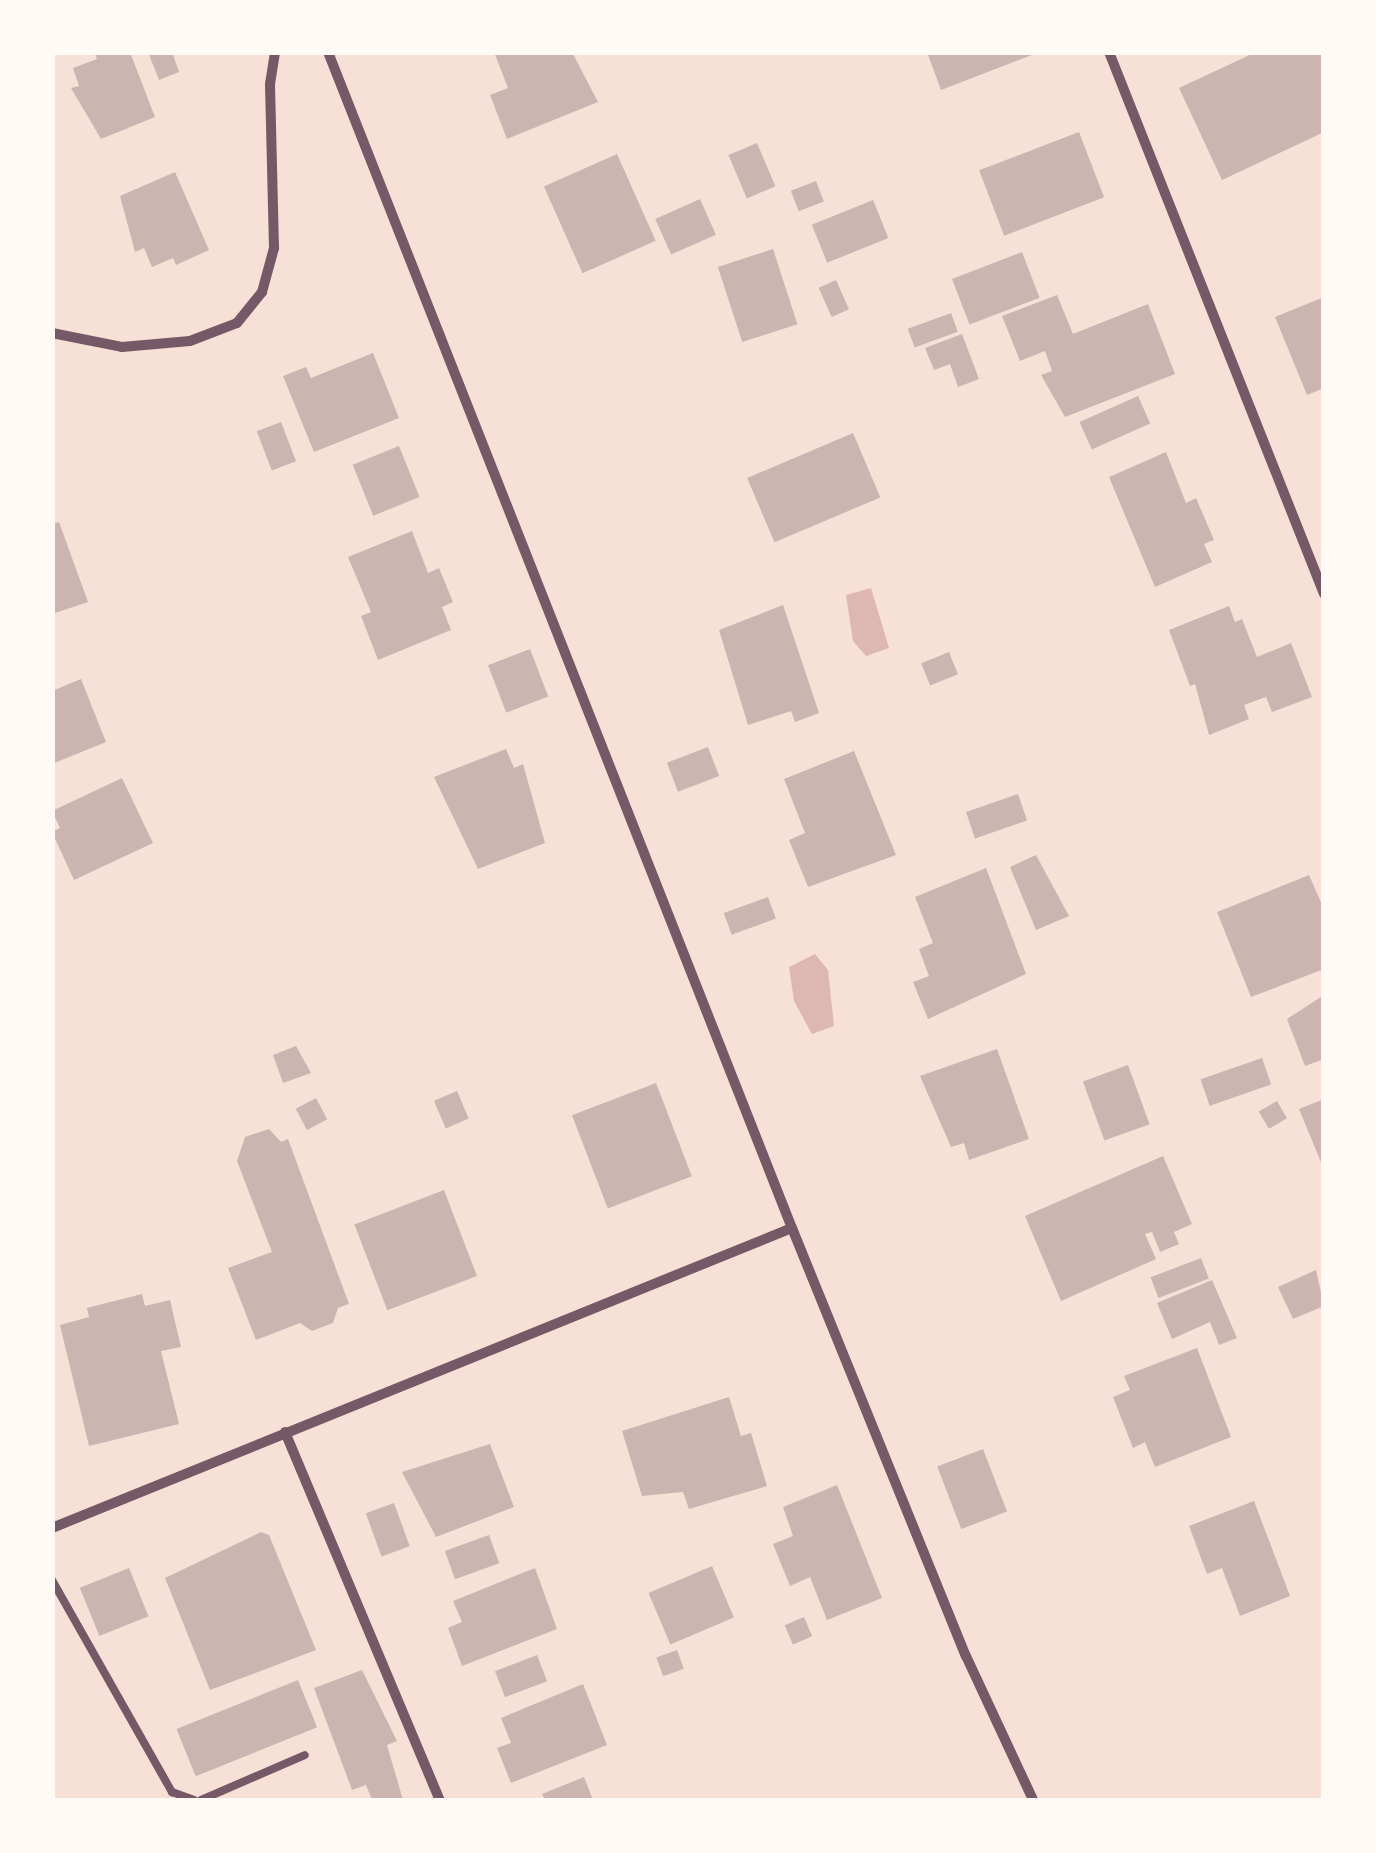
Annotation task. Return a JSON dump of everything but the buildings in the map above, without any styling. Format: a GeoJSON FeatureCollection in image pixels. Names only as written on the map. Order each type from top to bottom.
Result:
{"type":"FeatureCollection","features":[{"type":"Feature","properties":{"kind":"street"},"geometry":{"type":"LineString","coordinates":[[52,333],[122,347],[190,342],[237,323],[262,292],[274,248],[275,52]]}},
{"type":"Feature","properties":{"kind":"street"},"geometry":{"type":"LineString","coordinates":[[328,52],[792,1228],[966,1656],[1033,1800]]}},
{"type":"Feature","properties":{"kind":"street"},"geometry":{"type":"LineString","coordinates":[[1108,52],[1324,594]]}},
{"type":"Feature","properties":{"kind":"street"},"geometry":{"type":"LineString","coordinates":[[52,1528],[792,1228]]}},
{"type":"Feature","properties":{"kind":"street"},"geometry":{"type":"LineString","coordinates":[[285,1432],[440,1800]]}},
{"type":"Feature","properties":{"kind":"lane"},"geometry":{"type":"LineString","coordinates":[[52,1580],[172,1792],[198,1800],[305,1755]]}},
{"type":"Feature","properties":{"kind":"shaded area"},"geometry":{"type":"Polygon","coordinates":[[[871,588],[889,648],[866,656],[853,641],[846,595],[871,588]]]}},
{"type":"Feature","properties":{"kind":"shaded area"},"geometry":{"type":"Polygon","coordinates":[[[815,954],[828,970],[834,1026],[812,1034],[794,1001],[789,967],[815,954]]]}}]}
